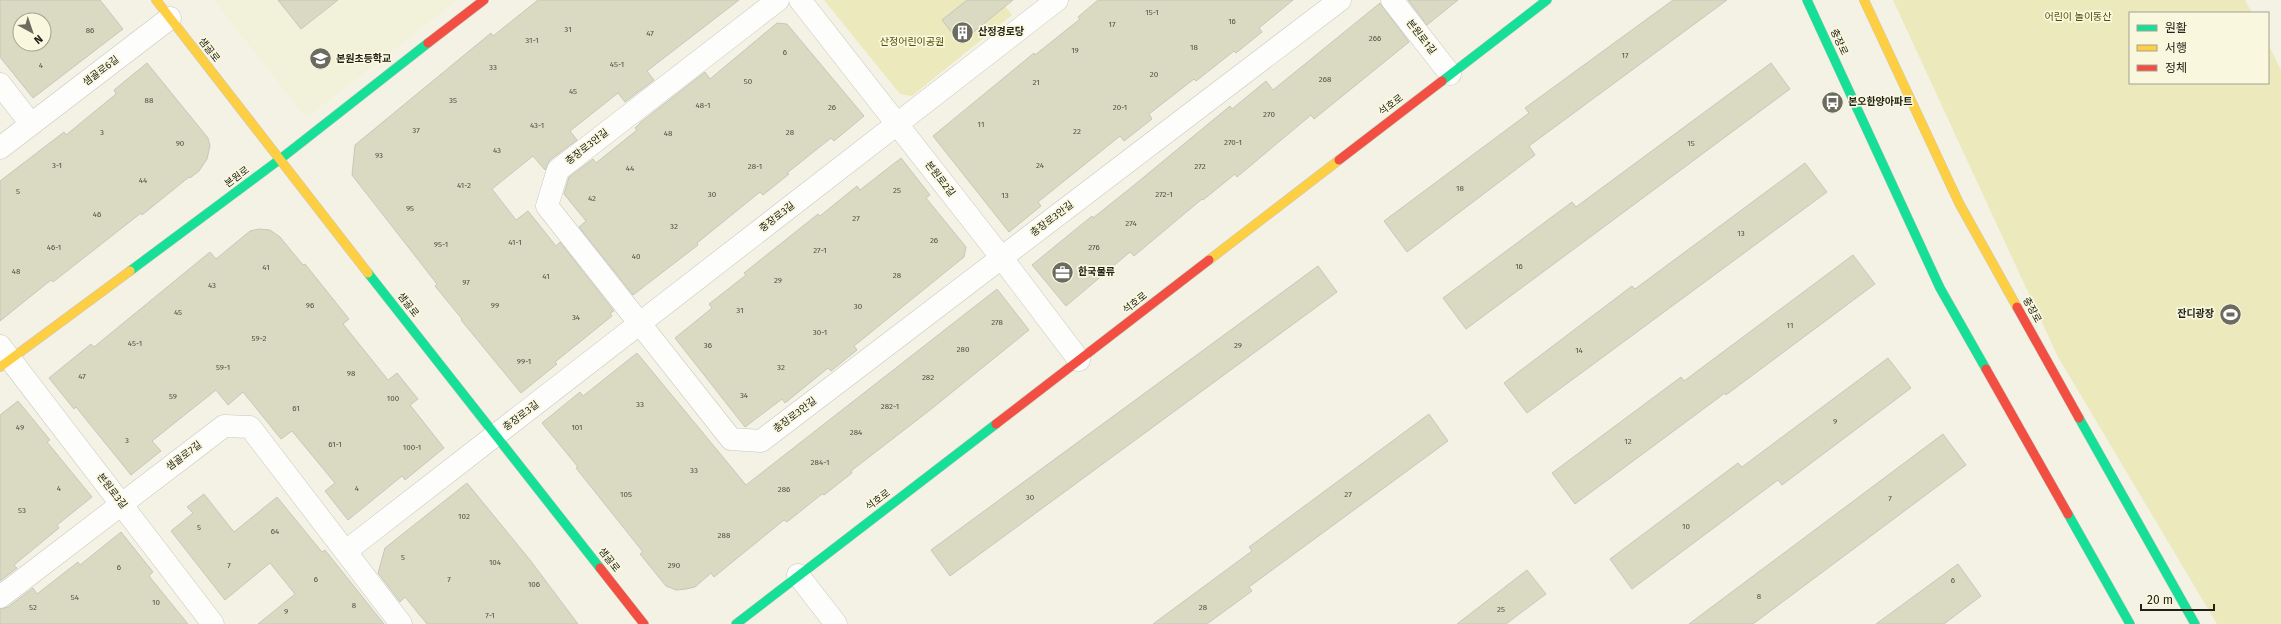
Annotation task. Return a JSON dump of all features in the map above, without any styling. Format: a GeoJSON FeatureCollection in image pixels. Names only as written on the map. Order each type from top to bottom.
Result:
{"type":"FeatureCollection","features":[{"type":"Feature","properties":{"kind":"street","name":"샘골로"},"geometry":{"type":"LineString","coordinates":[[156,0],[279,160],[497,434],[644,624]]}},
{"type":"Feature","properties":{"kind":"street","name":"본원로"},"geometry":{"type":"LineString","coordinates":[[3,357],[279,160],[484,0]]}},
{"type":"Feature","properties":{"kind":"street","name":"충장로3안길"},"geometry":{"type":"LineString","coordinates":[[778,0],[558,170],[547,206],[731,439],[762,441],[1001,257],[1340,0]]}},
{"type":"Feature","properties":{"kind":"street","name":"본원로2길"},"geometry":{"type":"LineString","coordinates":[[800,0],[1001,257],[1079,360]]}},
{"type":"Feature","properties":{"kind":"street","name":"충장로3길"},"geometry":{"type":"LineString","coordinates":[[497,434],[641,324],[896,123],[1057,0]]}},
{"type":"Feature","properties":{"kind":"street","name":"본원로1길"},"geometry":{"type":"LineString","coordinates":[[1392,0],[1450,74]]}},
{"type":"Feature","properties":{"kind":"street","name":"석호로"},"geometry":{"type":"LineString","coordinates":[[736,624],[1547,0]]}},
{"type":"Feature","properties":{"kind":"street","name":"충장로"},"geometry":{"type":"LineString","coordinates":[[1807,0],[1940,288],[2130,624]]}},
{"type":"Feature","properties":{"kind":"street","name":"충장로"},"geometry":{"type":"LineString","coordinates":[[1864,0],[1959,203],[2195,624]]}},
{"type":"Feature","properties":{"kind":"street","name":"샘골로6길"},"geometry":{"type":"LineString","coordinates":[[0,148],[170,18]]}},
{"type":"Feature","properties":{"kind":"street"},"geometry":{"type":"LineString","coordinates":[[0,84],[31,124]]}},
{"type":"Feature","properties":{"kind":"street","name":"본원로3길"},"geometry":{"type":"LineString","coordinates":[[3,357],[122,504],[214,624]]}},
{"type":"Feature","properties":{"kind":"street","name":"샘골로7길"},"geometry":{"type":"LineString","coordinates":[[0,598],[224,426],[250,427],[401,624]]}},
{"type":"Feature","properties":{"kind":"street"},"geometry":{"type":"LineString","coordinates":[[346,551],[497,434]]}},
{"type":"Feature","properties":{"kind":"street"},"geometry":{"type":"LineString","coordinates":[[798,575],[836,624]]}},
{"type":"Feature","properties":{"kind":"shaded area","name":"본원초등학교"},"geometry":{"type":"Polygon","coordinates":[[[214,0],[457,0],[306,118],[214,0]]]}},
{"type":"Feature","properties":{"kind":"green space","name":"산정어린이공원"},"geometry":{"type":"Polygon","coordinates":[[[824,0],[1000,0],[1012,15],[912,96],[900,94],[824,0]]]}},
{"type":"Feature","properties":{"kind":"green space","name":"어린이 놀이동산"},"geometry":{"type":"Polygon","coordinates":[[[1893,0],[2245,0],[2251,12],[2129,12],[2129,84],[2269,84],[2269,46],[2281,70],[2281,624],[2217,624],[2058,357],[1893,0]]]}},
{"type":"Feature","properties":{"kind":"building"},"geometry":{"type":"Polygon","coordinates":[[[0,0],[100,0],[123,29],[33,98],[0,57],[0,0]]]}},
{"type":"Feature","properties":{"kind":"building"},"geometry":{"type":"Polygon","coordinates":[[[278,0],[338,0],[301,29],[278,0]]]}},
{"type":"Feature","properties":{"kind":"building"},"geometry":{"type":"Polygon","coordinates":[[[538,0],[739,0],[647,71],[654,80],[625,102],[618,93],[570,131],[577,140],[550,160],[545,170],[533,156],[492,189],[516,220],[528,211],[556,246],[560,242],[614,311],[610,313],[612,316],[555,362],[557,364],[521,393],[461,320],[462,319],[435,286],[437,284],[352,175],[355,145],[491,33],[493,36],[538,0]]]}},
{"type":"Feature","properties":{"kind":"building","name":"산정경로당"},"geometry":{"type":"Polygon","coordinates":[[[967,0],[1013,0],[960,43],[942,20],[967,0]]]}},
{"type":"Feature","properties":{"kind":"building"},"geometry":{"type":"Polygon","coordinates":[[[1098,0],[1293,0],[1259,28],[1262,32],[1236,53],[1234,51],[1196,81],[1194,79],[1149,114],[1152,119],[1124,141],[1120,136],[1038,202],[1041,206],[1009,232],[933,136],[1034,53],[1035,55],[1080,19],[1078,17],[1098,0]]]}},
{"type":"Feature","properties":{"kind":"building"},"geometry":{"type":"Polygon","coordinates":[[[1408,0],[1458,0],[1427,25],[1408,0]]]}},
{"type":"Feature","properties":{"kind":"building"},"geometry":{"type":"Polygon","coordinates":[[[1673,0],[1727,0],[1529,146],[1535,155],[1407,252],[1384,221],[1529,113],[1525,108],[1673,0]]]}},
{"type":"Feature","properties":{"kind":"building"},"geometry":{"type":"Polygon","coordinates":[[[1380,3],[1409,42],[1314,119],[1311,115],[1237,177],[1235,174],[1203,200],[1202,199],[1134,256],[1130,252],[1066,306],[1032,265],[1092,216],[1093,218],[1133,186],[1230,106],[1232,109],[1266,81],[1273,90],[1380,3]]]}},
{"type":"Feature","properties":{"kind":"building"},"geometry":{"type":"Polygon","coordinates":[[[777,23],[787,24],[864,116],[834,141],[831,138],[787,173],[789,174],[763,195],[760,192],[697,243],[698,245],[633,295],[579,227],[586,221],[564,194],[569,177],[593,159],[596,163],[637,130],[635,128],[641,122],[705,72],[710,79],[777,23]]]}},
{"type":"Feature","properties":{"kind":"building"},"geometry":{"type":"Polygon","coordinates":[[[147,63],[208,138],[210,146],[207,159],[199,171],[190,178],[189,177],[142,215],[141,213],[53,282],[51,280],[0,321],[0,181],[64,132],[66,135],[116,94],[114,90],[147,63]]]}},
{"type":"Feature","properties":{"kind":"building"},"geometry":{"type":"Polygon","coordinates":[[[1771,63],[1790,89],[1466,329],[1443,298],[1572,202],[1576,207],[1771,63]]]}},
{"type":"Feature","properties":{"kind":"building"},"geometry":{"type":"Polygon","coordinates":[[[901,158],[930,195],[926,198],[966,247],[964,257],[854,346],[857,350],[831,371],[828,368],[785,403],[782,399],[745,427],[675,338],[712,308],[709,304],[746,275],[744,273],[818,214],[820,216],[857,186],[860,190],[901,158]]]}},
{"type":"Feature","properties":{"kind":"building"},"geometry":{"type":"Polygon","coordinates":[[[1805,163],[1827,192],[1527,413],[1504,383],[1632,286],[1635,289],[1805,163]]]}},
{"type":"Feature","properties":{"kind":"building"},"geometry":{"type":"Polygon","coordinates":[[[259,229],[270,230],[280,237],[303,265],[305,264],[349,319],[343,324],[388,380],[397,373],[418,399],[410,405],[444,448],[405,480],[402,476],[348,520],[325,491],[335,483],[292,431],[281,439],[243,392],[228,405],[216,390],[152,441],[161,451],[131,475],[76,407],[74,409],[49,378],[91,344],[94,347],[210,252],[216,259],[250,231],[259,229]]]}},
{"type":"Feature","properties":{"kind":"building"},"geometry":{"type":"Polygon","coordinates":[[[1853,255],[1875,284],[1726,395],[1725,393],[1575,504],[1552,473],[1681,377],[1684,381],[1853,255]]]}},
{"type":"Feature","properties":{"kind":"building"},"geometry":{"type":"Polygon","coordinates":[[[1318,266],[1337,292],[950,576],[931,550],[1318,266]]]}},
{"type":"Feature","properties":{"kind":"building"},"geometry":{"type":"Polygon","coordinates":[[[997,289],[1029,330],[930,410],[851,471],[852,473],[824,495],[822,494],[787,522],[784,520],[714,577],[711,573],[695,587],[676,590],[666,586],[640,554],[643,552],[576,468],[578,467],[542,423],[580,392],[583,396],[637,353],[746,485],[997,289]]]}},
{"type":"Feature","properties":{"kind":"building"},"geometry":{"type":"Polygon","coordinates":[[[1888,358],[1911,388],[1782,485],[1778,480],[1632,589],[1610,559],[1738,463],[1742,467],[1888,358]]]}},
{"type":"Feature","properties":{"kind":"building"},"geometry":{"type":"Polygon","coordinates":[[[18,401],[50,440],[47,442],[92,497],[57,525],[59,528],[14,565],[17,568],[0,581],[0,415],[18,401]]]}},
{"type":"Feature","properties":{"kind":"building"},"geometry":{"type":"Polygon","coordinates":[[[1429,414],[1448,441],[1249,587],[1252,591],[1207,624],[1153,624],[1252,551],[1249,547],[1429,414]]]}},
{"type":"Feature","properties":{"kind":"building"},"geometry":{"type":"Polygon","coordinates":[[[1943,434],[1966,465],[1753,624],[1689,624],[1943,434]]]}},
{"type":"Feature","properties":{"kind":"building"},"geometry":{"type":"Polygon","coordinates":[[[467,483],[530,560],[578,624],[427,624],[405,597],[400,602],[378,573],[385,548],[467,483]]]}},
{"type":"Feature","properties":{"kind":"building"},"geometry":{"type":"Polygon","coordinates":[[[204,494],[234,532],[277,497],[322,552],[325,550],[384,624],[258,624],[295,594],[270,563],[225,600],[171,531],[193,513],[187,507],[204,494]]]}},
{"type":"Feature","properties":{"kind":"building"},"geometry":{"type":"Polygon","coordinates":[[[121,532],[153,572],[149,576],[188,624],[0,624],[0,609],[8,607],[33,588],[37,594],[78,562],[80,565],[121,532]]]}},
{"type":"Feature","properties":{"kind":"building"},"geometry":{"type":"Polygon","coordinates":[[[1958,564],[1981,596],[1944,624],[1876,624],[1958,564]]]}},
{"type":"Feature","properties":{"kind":"building"},"geometry":{"type":"Polygon","coordinates":[[[1527,570],[1546,594],[1506,624],[1457,624],[1527,570]]]}},
{"type":"Feature","properties":{"kind":"traffic: fast"},"geometry":{"type":"LineString","coordinates":[[1442,81],[1547,0]]}},
{"type":"Feature","properties":{"kind":"traffic: fast"},"geometry":{"type":"LineString","coordinates":[[1807,0],[1940,288],[1986,369]]}},
{"type":"Feature","properties":{"kind":"traffic: fast"},"geometry":{"type":"LineString","coordinates":[[130,271],[279,160],[428,43]]}},
{"type":"Feature","properties":{"kind":"traffic: fast"},"geometry":{"type":"LineString","coordinates":[[368,273],[600,568]]}},
{"type":"Feature","properties":{"kind":"traffic: fast"},"geometry":{"type":"LineString","coordinates":[[2079,418],[2195,624]]}},
{"type":"Feature","properties":{"kind":"traffic: fast"},"geometry":{"type":"LineString","coordinates":[[736,624],[996,424]]}},
{"type":"Feature","properties":{"kind":"traffic: fast"},"geometry":{"type":"LineString","coordinates":[[2068,514],[2130,624]]}},
{"type":"Feature","properties":{"kind":"traffic: slow"},"geometry":{"type":"LineString","coordinates":[[156,0],[368,273]]}},
{"type":"Feature","properties":{"kind":"traffic: slow"},"geometry":{"type":"LineString","coordinates":[[1864,0],[1959,203],[2017,307]]}},
{"type":"Feature","properties":{"kind":"traffic: slow"},"geometry":{"type":"LineString","coordinates":[[1209,260],[1339,160]]}},
{"type":"Feature","properties":{"kind":"traffic: slow"},"geometry":{"type":"LineString","coordinates":[[0,367],[130,271]]}},
{"type":"Feature","properties":{"kind":"traffic: jam"},"geometry":{"type":"LineString","coordinates":[[428,43],[484,0]]}},
{"type":"Feature","properties":{"kind":"traffic: jam"},"geometry":{"type":"LineString","coordinates":[[1339,160],[1442,81]]}},
{"type":"Feature","properties":{"kind":"traffic: jam"},"geometry":{"type":"LineString","coordinates":[[996,424],[1209,260]]}},
{"type":"Feature","properties":{"kind":"traffic: jam"},"geometry":{"type":"LineString","coordinates":[[2017,307],[2079,418]]}},
{"type":"Feature","properties":{"kind":"traffic: jam"},"geometry":{"type":"LineString","coordinates":[[1986,369],[2068,514]]}},
{"type":"Feature","properties":{"kind":"traffic: jam"},"geometry":{"type":"LineString","coordinates":[[600,568],[644,624]]}},
{"type":"Feature","properties":{"kind":"place","name":"산정경로당"},"geometry":{"type":"Point","coordinates":[963,32]}},
{"type":"Feature","properties":{"kind":"place","name":"본원초등학교"},"geometry":{"type":"Point","coordinates":[321,59]}},
{"type":"Feature","properties":{"kind":"place","name":"본오한양아파트"},"geometry":{"type":"Point","coordinates":[1833,102]}},
{"type":"Feature","properties":{"kind":"place","name":"한국물류"},"geometry":{"type":"Point","coordinates":[1063,272]}},
{"type":"Feature","properties":{"kind":"place","name":"잔디광장"},"geometry":{"type":"Point","coordinates":[2230,314]}}]}
